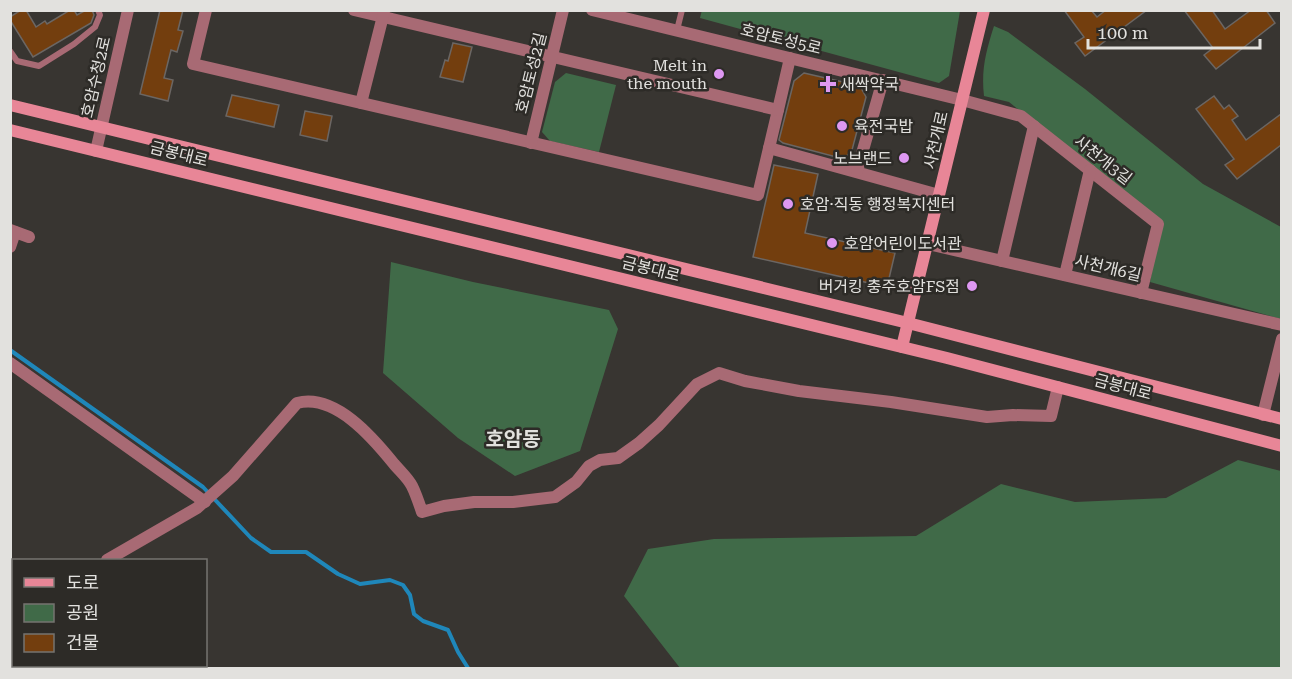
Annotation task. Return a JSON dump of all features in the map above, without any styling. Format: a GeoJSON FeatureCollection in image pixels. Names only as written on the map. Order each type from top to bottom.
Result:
{"type":"FeatureCollection","features":[{"type":"Feature","properties":{"kind":"street","name":"호암수청2로"},"geometry":{"type":"LineString","coordinates":[[96,151],[128,10]]}},
{"type":"Feature","properties":{"kind":"street"},"geometry":{"type":"LineString","coordinates":[[206,10],[193,64],[758,195],[790,58]]}},
{"type":"Feature","properties":{"kind":"street"},"geometry":{"type":"LineString","coordinates":[[354,10],[383,14],[552,57],[778,110]]}},
{"type":"Feature","properties":{"kind":"street","name":"호암토성2길"},"geometry":{"type":"LineString","coordinates":[[531,143],[563,10]]}},
{"type":"Feature","properties":{"kind":"street","name":"호암토성5로"},"geometry":{"type":"LineString","coordinates":[[592,10],[962,100]]}},
{"type":"Feature","properties":{"kind":"street","name":"사천개로"},"geometry":{"type":"LineString","coordinates":[[902,347],[984,10]]}},
{"type":"Feature","properties":{"kind":"street"},"geometry":{"type":"LineString","coordinates":[[361,103],[383,14]]}},
{"type":"Feature","properties":{"kind":"street"},"geometry":{"type":"LineString","coordinates":[[857,171],[882,80]]}},
{"type":"Feature","properties":{"kind":"street","name":"사천개3길"},"geometry":{"type":"LineString","coordinates":[[962,100],[1021,116],[1158,224],[1141,292]]}},
{"type":"Feature","properties":{"kind":"street","name":"금봉대로"},"geometry":{"type":"LineString","coordinates":[[10,105],[908,323],[1281,419]]}},
{"type":"Feature","properties":{"kind":"street"},"geometry":{"type":"LineString","coordinates":[[1002,261],[1034,126]]}},
{"type":"Feature","properties":{"kind":"street","name":"금봉대로"},"geometry":{"type":"LineString","coordinates":[[10,130],[902,347],[1281,447]]}},
{"type":"Feature","properties":{"kind":"street"},"geometry":{"type":"LineString","coordinates":[[769,148],[939,195]]}},
{"type":"Feature","properties":{"kind":"street"},"geometry":{"type":"LineString","coordinates":[[1065,275],[1090,170]]}},
{"type":"Feature","properties":{"kind":"street"},"geometry":{"type":"LineString","coordinates":[[10,247],[13,231],[29,237]]}},
{"type":"Feature","properties":{"kind":"street","name":"사천개6길"},"geometry":{"type":"LineString","coordinates":[[928,244],[1281,325]]}},
{"type":"Feature","properties":{"kind":"street"},"geometry":{"type":"LineString","coordinates":[[1263,415],[1281,339]]}},
{"type":"Feature","properties":{"kind":"street"},"geometry":{"type":"LineString","coordinates":[[10,363],[205,502]]}},
{"type":"Feature","properties":{"kind":"street"},"geometry":{"type":"LineString","coordinates":[[110,559],[205,502],[233,476],[297,403],[307,400],[331,406],[355,422],[381,447],[411,484],[422,512],[454,504],[513,502],[555,497],[576,482],[589,466],[600,460],[618,458],[639,444],[698,384],[719,373],[745,381],[799,391],[987,417],[1051,416],[1058,387]]}},
{"type":"Feature","properties":{"kind":"lane"},"geometry":{"type":"LineString","coordinates":[[10,51],[17,61],[39,66],[74,44],[95,27],[100,15],[98,10]]}},
{"type":"Feature","properties":{"kind":"lane"},"geometry":{"type":"LineString","coordinates":[[677,31],[682,10]]}},
{"type":"Feature","properties":{"kind":"green space"},"geometry":{"type":"Polygon","coordinates":[[[702,10],[960,11],[949,76],[939,83],[700,18],[702,10]]]}},
{"type":"Feature","properties":{"kind":"green space"},"geometry":{"type":"Polygon","coordinates":[[[994,26],[1008,32],[1085,89],[1203,184],[1281,227],[1281,319],[1150,282],[1161,223],[1009,102],[984,96],[985,61],[994,26]]]}},
{"type":"Feature","properties":{"kind":"green space"},"geometry":{"type":"Polygon","coordinates":[[[566,73],[616,85],[599,152],[550,141],[542,132],[555,82],[566,73]]]}},
{"type":"Feature","properties":{"kind":"green space"},"geometry":{"type":"Polygon","coordinates":[[[391,262],[473,282],[609,310],[618,329],[580,451],[515,476],[458,438],[383,373],[391,262]]]}},
{"type":"Feature","properties":{"kind":"green space"},"geometry":{"type":"Polygon","coordinates":[[[1238,460],[1281,471],[1281,668],[680,668],[624,596],[648,549],[714,539],[916,536],[1001,484],[1075,502],[1166,498],[1238,460]]]}},
{"type":"Feature","properties":{"kind":"building"},"geometry":{"type":"Polygon","coordinates":[[[21,10],[26,10],[36,27],[45,21],[47,24],[70,10],[74,10],[77,15],[86,10],[92,10],[94,15],[91,23],[33,57],[10,20],[10,17],[21,10]]]}},
{"type":"Feature","properties":{"kind":"building"},"geometry":{"type":"Polygon","coordinates":[[[160,10],[183,10],[178,30],[183,31],[177,52],[171,50],[164,78],[173,80],[168,101],[140,94],[160,10]]]}},
{"type":"Feature","properties":{"kind":"building"},"geometry":{"type":"Polygon","coordinates":[[[1064,10],[1091,10],[1097,17],[1106,10],[1147,10],[1085,56],[1075,43],[1084,37],[1064,10]]]}},
{"type":"Feature","properties":{"kind":"building"},"geometry":{"type":"Polygon","coordinates":[[[1184,10],[1212,10],[1225,29],[1251,10],[1266,10],[1275,23],[1216,69],[1204,55],[1213,48],[1184,10]]]}},
{"type":"Feature","properties":{"kind":"building"},"geometry":{"type":"Polygon","coordinates":[[[453,43],[472,47],[463,82],[440,77],[453,43]]]}},
{"type":"Feature","properties":{"kind":"building"},"geometry":{"type":"Polygon","coordinates":[[[804,73],[860,86],[866,97],[852,150],[844,159],[779,140],[794,81],[804,73]]]}},
{"type":"Feature","properties":{"kind":"building"},"geometry":{"type":"Polygon","coordinates":[[[232,95],[279,105],[274,127],[226,116],[232,95]]]}},
{"type":"Feature","properties":{"kind":"building"},"geometry":{"type":"Polygon","coordinates":[[[1214,96],[1224,109],[1229,105],[1238,116],[1232,120],[1246,140],[1281,114],[1281,145],[1237,179],[1225,165],[1234,159],[1196,109],[1214,96]]]}},
{"type":"Feature","properties":{"kind":"building"},"geometry":{"type":"Polygon","coordinates":[[[305,111],[332,116],[327,141],[300,135],[305,111]]]}},
{"type":"Feature","properties":{"kind":"building","name":"호암·직동 행정복지센터"},"geometry":{"type":"Polygon","coordinates":[[[774,165],[818,174],[805,233],[895,253],[887,287],[753,257],[774,165]]]}},
{"type":"Feature","properties":{"kind":"waterway"},"geometry":{"type":"LineString","coordinates":[[10,350],[203,487],[251,538],[271,552],[306,552],[338,574],[360,584],[390,580],[403,585],[410,595],[414,614],[423,621],[448,630],[468,668]]}},
{"type":"Feature","properties":{"kind":"place","name":"Melt in the mouth"},"geometry":{"type":"Point","coordinates":[719,74]}},
{"type":"Feature","properties":{"kind":"place","name":"새싹약국"},"geometry":{"type":"Point","coordinates":[828,84]}},
{"type":"Feature","properties":{"kind":"place","name":"육전국밥"},"geometry":{"type":"Point","coordinates":[842,126]}},
{"type":"Feature","properties":{"kind":"place","name":"노브랜드"},"geometry":{"type":"Point","coordinates":[904,158]}},
{"type":"Feature","properties":{"kind":"place","name":"호암·직동 행정복지센터"},"geometry":{"type":"Point","coordinates":[788,204]}},
{"type":"Feature","properties":{"kind":"place","name":"호암어린이도서관"},"geometry":{"type":"Point","coordinates":[832,243]}},
{"type":"Feature","properties":{"kind":"place","name":"버거킹 충주호암FS점"},"geometry":{"type":"Point","coordinates":[972,286]}},
{"type":"Feature","properties":{"kind":"district","name":"호암동"},"geometry":{"type":"Point","coordinates":[513,439]}}]}
